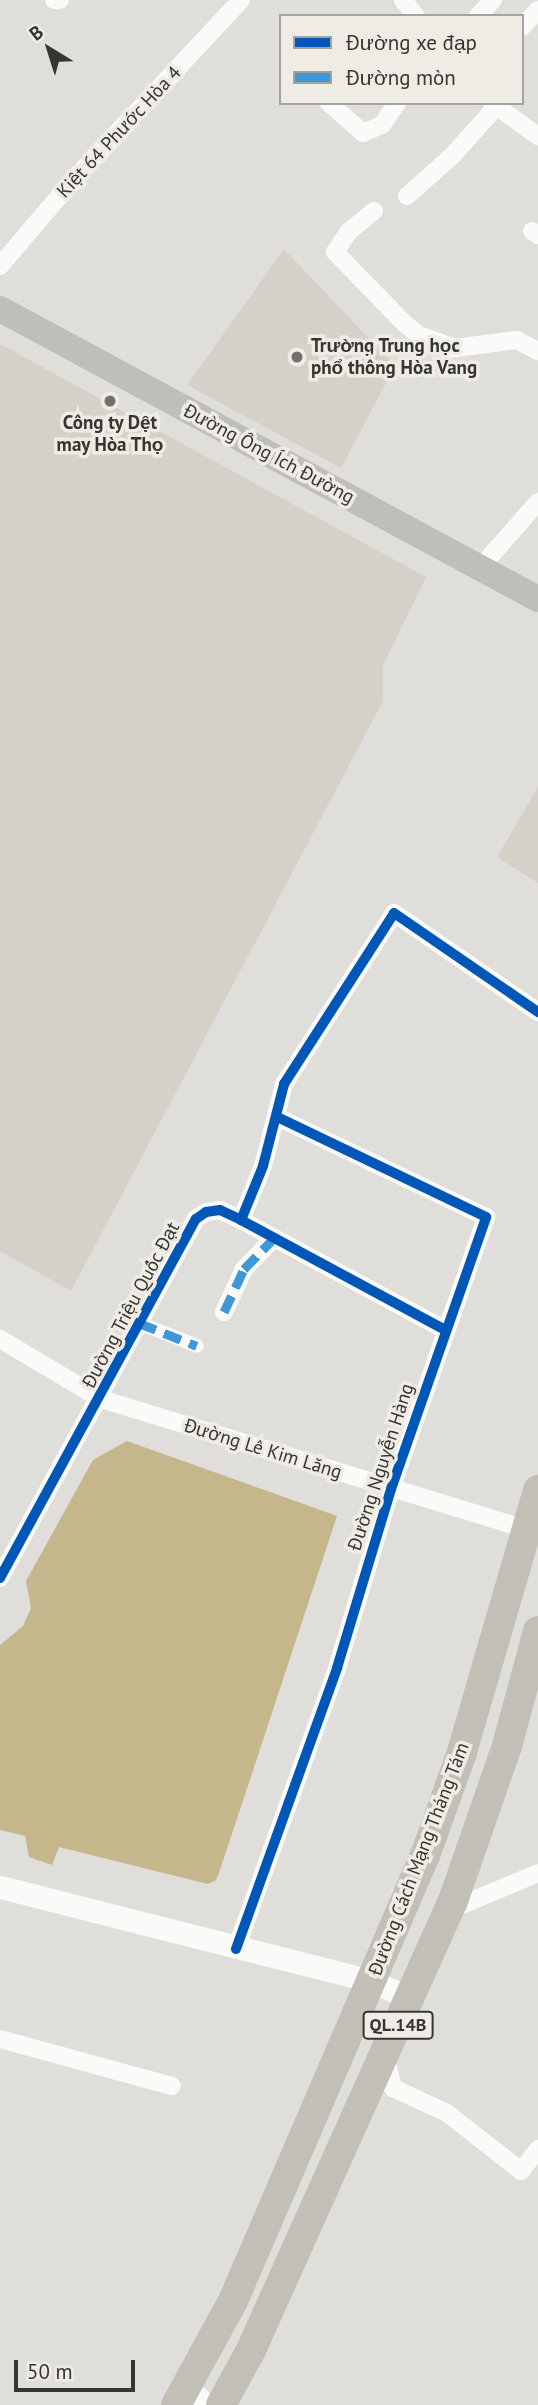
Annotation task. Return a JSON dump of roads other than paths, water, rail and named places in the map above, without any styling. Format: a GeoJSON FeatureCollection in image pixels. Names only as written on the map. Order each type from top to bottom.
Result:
{"type":"FeatureCollection","features":[{"type":"Feature","properties":{"kind":"highway","name":"Đường Cách Mạng Tháng Tám"},"geometry":{"type":"LineString","coordinates":[[190,2399],[372,1981],[458,1763],[532,1531],[538,1490]]}},
{"type":"Feature","properties":{"kind":"highway","name":"QL.14B"},"geometry":{"type":"LineString","coordinates":[[221,2405],[385,2056],[450,1910],[507,1746],[538,1631]]}},
{"type":"Feature","properties":{"kind":"main road","name":"Đường Ông Ích Đường"},"geometry":{"type":"LineString","coordinates":[[0,309],[538,599]]}},
{"type":"Feature","properties":{"kind":"street","name":"Kiệt 64 Phước Hòa 4"},"geometry":{"type":"LineString","coordinates":[[0,266],[75,178],[241,0]]}},
{"type":"Feature","properties":{"kind":"street"},"geometry":{"type":"LineString","coordinates":[[403,0],[414,14]]}},
{"type":"Feature","properties":{"kind":"street"},"geometry":{"type":"LineString","coordinates":[[480,14],[493,0]]}},
{"type":"Feature","properties":{"kind":"street"},"geometry":{"type":"LineString","coordinates":[[524,25],[538,10]]}},
{"type":"Feature","properties":{"kind":"street"},"geometry":{"type":"LineString","coordinates":[[331,105],[363,134],[382,125],[396,105]]}},
{"type":"Feature","properties":{"kind":"street"},"geometry":{"type":"LineString","coordinates":[[407,196],[451,158],[494,105],[538,136]]}},
{"type":"Feature","properties":{"kind":"street"},"geometry":{"type":"LineString","coordinates":[[374,211],[349,231],[335,252],[404,323],[419,335],[455,348],[517,340],[538,351]]}},
{"type":"Feature","properties":{"kind":"street"},"geometry":{"type":"LineString","coordinates":[[480,568],[538,502]]}},
{"type":"Feature","properties":{"kind":"street"},"geometry":{"type":"LineString","coordinates":[[241,1220],[263,1166],[284,1084],[394,913],[538,1012]]}},
{"type":"Feature","properties":{"kind":"street","name":"Đường Nguyễn Hàng"},"geometry":{"type":"LineString","coordinates":[[236,1949],[337,1668],[390,1489],[486,1217],[277,1117]]}},
{"type":"Feature","properties":{"kind":"street","name":"Đường Triệu Quốc Đạt"},"geometry":{"type":"LineString","coordinates":[[0,1578],[101,1399],[196,1219],[220,1210],[445,1330]]}},
{"type":"Feature","properties":{"kind":"street"},"geometry":{"type":"LineString","coordinates":[[224,1312],[244,1269],[274,1238]]}},
{"type":"Feature","properties":{"kind":"street"},"geometry":{"type":"LineString","coordinates":[[139,1323],[197,1346]]}},
{"type":"Feature","properties":{"kind":"street","name":"Đường Lê Kim Lăng"},"geometry":{"type":"LineString","coordinates":[[0,1339],[101,1399],[532,1531]]}},
{"type":"Feature","properties":{"kind":"street"},"geometry":{"type":"LineString","coordinates":[[450,1910],[538,1873]]}},
{"type":"Feature","properties":{"kind":"street"},"geometry":{"type":"LineString","coordinates":[[7,1889],[236,1949],[372,1981],[410,1998]]}},
{"type":"Feature","properties":{"kind":"street"},"geometry":{"type":"LineString","coordinates":[[4,2040],[172,2085]]}},
{"type":"Feature","properties":{"kind":"street"},"geometry":{"type":"LineString","coordinates":[[385,2056],[393,2088],[447,2113],[521,2171],[538,2149]]}},
{"type":"Feature","properties":{"kind":"place","name":"Trường Trung học phổ thông Hòa Vang"},"geometry":{"type":"Point","coordinates":[297,357]}},
{"type":"Feature","properties":{"kind":"place","name":"Công ty Dệt may Hòa Thọ"},"geometry":{"type":"Point","coordinates":[110,401]}}]}
